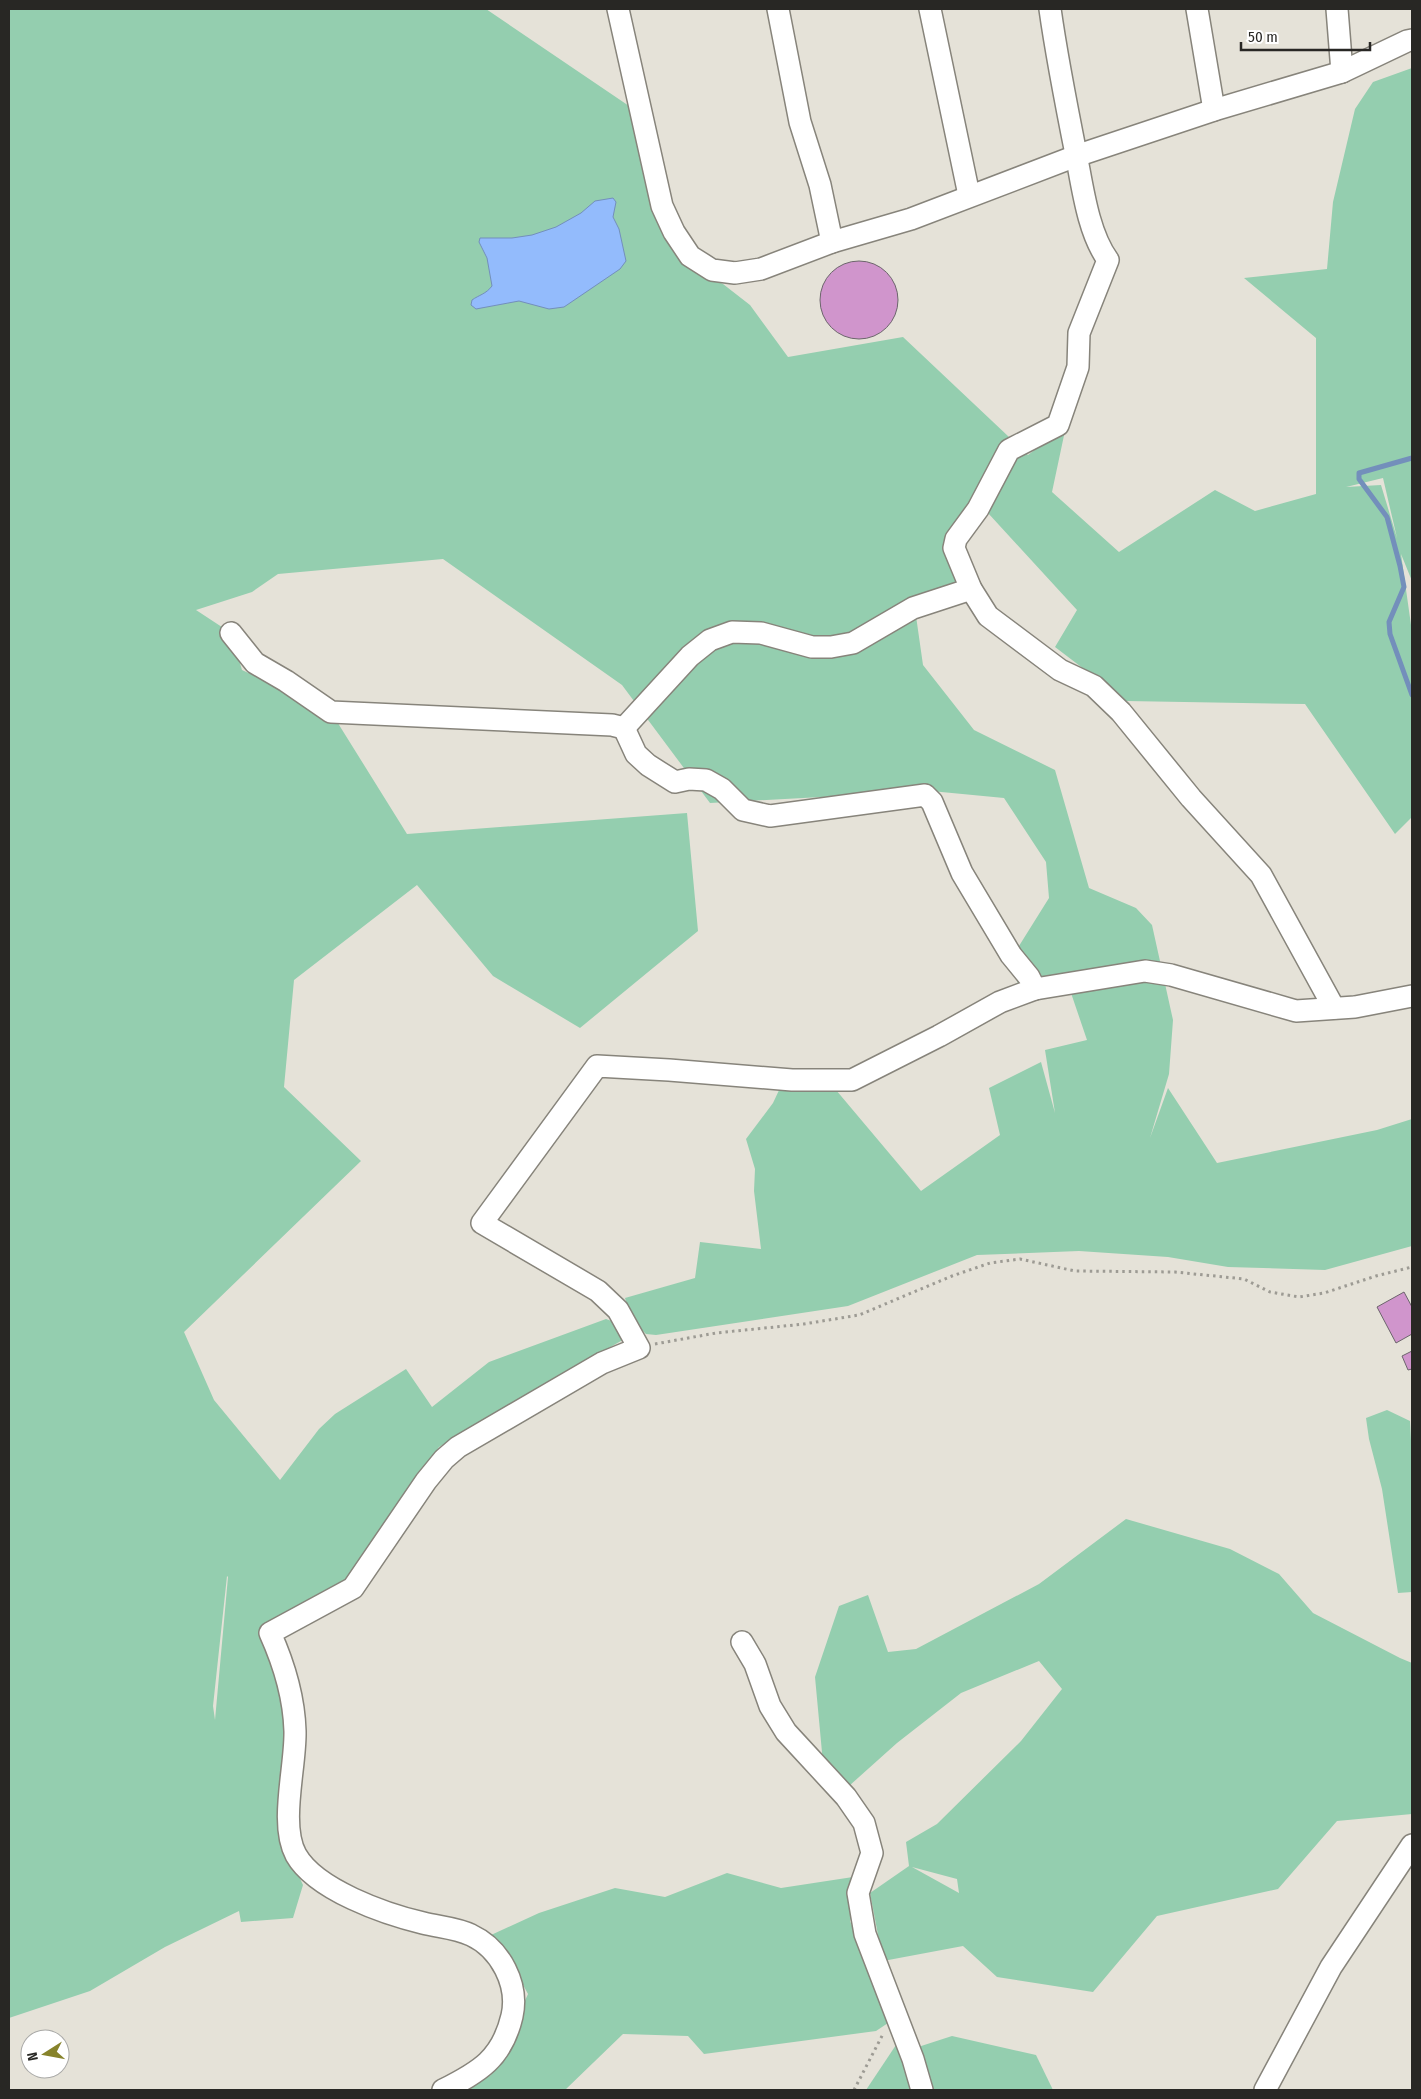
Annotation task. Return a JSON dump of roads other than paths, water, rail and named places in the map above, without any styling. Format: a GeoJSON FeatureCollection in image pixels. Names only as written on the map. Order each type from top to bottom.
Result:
{"type":"FeatureCollection","features":[{"type":"Feature","properties":{"kind":"street"},"geometry":{"type":"LineString","coordinates":[[618,9],[662,206],[674,232],[690,256],[712,270],[735,273],[761,269],[832,242],[911,218],[1076,156],[1214,110],[1342,72],[1412,40]]}},
{"type":"Feature","properties":{"kind":"street"},"geometry":{"type":"LineString","coordinates":[[778,9],[800,122],[820,185],[832,242]]}},
{"type":"Feature","properties":{"kind":"street"},"geometry":{"type":"LineString","coordinates":[[930,9],[970,196]]}},
{"type":"Feature","properties":{"kind":"street"},"geometry":{"type":"LineString","coordinates":[[1050,9],[1057,59],[1076,156],[1098,247],[1108,260],[1079,333],[1078,367],[1058,424],[1009,450],[978,509],[956,539],[954,548],[971,589],[988,616],[1060,670],[1094,686],[1120,712],[1191,798],[1261,875],[1334,1008]]}},
{"type":"Feature","properties":{"kind":"street"},"geometry":{"type":"LineString","coordinates":[[1197,9],[1214,110]]}},
{"type":"Feature","properties":{"kind":"street"},"geometry":{"type":"LineString","coordinates":[[1337,9],[1342,72]]}},
{"type":"Feature","properties":{"kind":"street"},"geometry":{"type":"LineString","coordinates":[[624,728],[690,656],[710,640],[732,632],[761,633],[812,647],[831,647],[853,643],[913,608],[971,589]]}},
{"type":"Feature","properties":{"kind":"street"},"geometry":{"type":"LineString","coordinates":[[231,633],[255,663],[286,681],[331,712],[624,728]]}},
{"type":"Feature","properties":{"kind":"street"},"geometry":{"type":"LineString","coordinates":[[624,728],[636,754],[648,765],[675,782],[689,779],[706,780],[722,788],[743,810],[770,816],[925,795],[932,802],[962,873],[1011,955],[1029,977],[1035,989]]}},
{"type":"Feature","properties":{"kind":"street"},"geometry":{"type":"LineString","coordinates":[[443,2090],[472,2075],[491,2060],[509,2030],[514,2006],[512,1985],[506,1970],[494,1951],[471,1934],[421,1923],[359,1902],[331,1887],[310,1872],[296,1854],[290,1839],[288,1812],[295,1755],[295,1729],[291,1696],[282,1658],[270,1633],[353,1588],[426,1481],[444,1459],[458,1447],[602,1363],[639,1348],[618,1310],[598,1291],[482,1224],[597,1066],[792,1080],[852,1080],[1000,1002],[1035,989],[1145,971],[1171,975],[1296,1011],[1355,1007],[1412,996]]}},
{"type":"Feature","properties":{"kind":"street"},"geometry":{"type":"LineString","coordinates":[[742,1642],[755,1664],[770,1706],[786,1732],[846,1797],[864,1823],[872,1853],[858,1893],[865,1934],[899,2026],[914,2059],[922,2090]]}},
{"type":"Feature","properties":{"kind":"street"},"geometry":{"type":"LineString","coordinates":[[1265,2090],[1331,1968],[1412,1845]]}},
{"type":"Feature","properties":{"kind":"water"},"geometry":{"type":"Polygon","coordinates":[[[613,198],[616,202],[613,217],[619,229],[626,261],[620,269],[564,307],[549,309],[519,301],[476,309],[471,305],[472,300],[485,293],[492,286],[487,258],[479,242],[480,238],[512,238],[532,235],[556,227],[581,213],[595,201],[613,198]]]}},
{"type":"Feature","properties":{"kind":"waterway"},"geometry":{"type":"LineString","coordinates":[[1412,458],[1359,473],[1359,479],[1387,517],[1400,566],[1404,587],[1389,622],[1390,634],[1412,695]]}}]}
